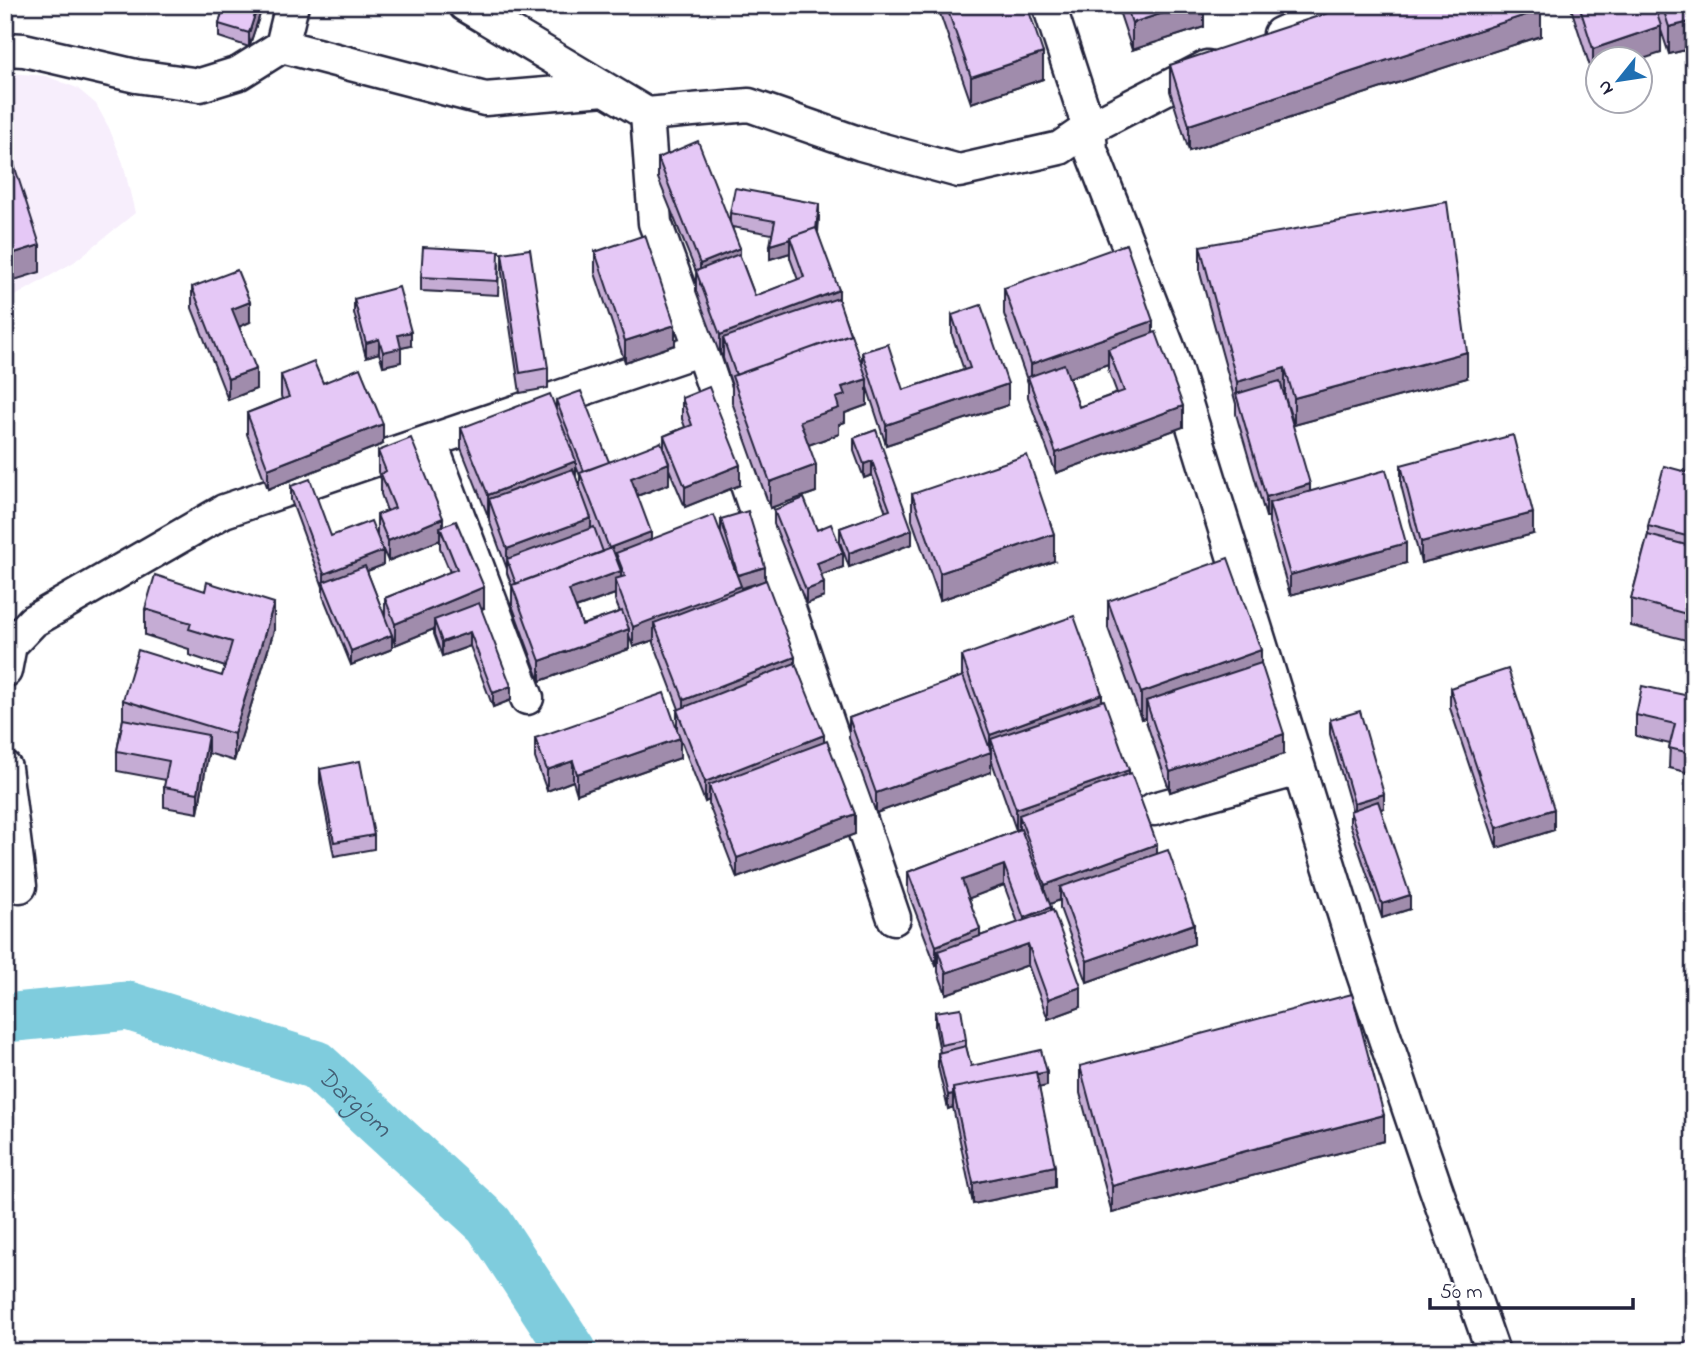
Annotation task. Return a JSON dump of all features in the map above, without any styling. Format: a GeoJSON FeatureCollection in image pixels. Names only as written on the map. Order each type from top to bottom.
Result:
{"type":"FeatureCollection","features":[{"type":"Feature","properties":{"kind":"street"},"geometry":{"type":"LineString","coordinates":[[5,49],[24,50],[136,76],[200,85],[239,73],[282,46],[292,5]]}},
{"type":"Feature","properties":{"kind":"street"},"geometry":{"type":"LineString","coordinates":[[465,5],[647,114],[749,105],[861,144],[959,171],[1060,148],[1089,128],[1175,82],[1342,5]]}},
{"type":"Feature","properties":{"kind":"street"},"geometry":{"type":"LineString","coordinates":[[1049,5],[1089,128],[1091,150],[1170,352],[1362,971],[1493,1352]]}},
{"type":"Feature","properties":{"kind":"street"},"geometry":{"type":"LineString","coordinates":[[282,46],[485,99],[605,89]]}},
{"type":"Feature","properties":{"kind":"street"},"geometry":{"type":"LineString","coordinates":[[647,114],[655,223],[701,349],[894,918]]}},
{"type":"Feature","properties":{"kind":"street"},"geometry":{"type":"LineString","coordinates":[[5,671],[10,645],[33,621],[224,511],[701,349]]}},
{"type":"Feature","properties":{"kind":"street"},"geometry":{"type":"LineString","coordinates":[[430,441],[527,698]]}},
{"type":"Feature","properties":{"kind":"street"},"geometry":{"type":"LineString","coordinates":[[5,768],[20,886]]}},
{"type":"Feature","properties":{"kind":"street"},"geometry":{"type":"LineString","coordinates":[[1153,810],[1299,769]]}},
{"type":"Feature","properties":{"kind":"shaded area"},"geometry":{"type":"Polygon","coordinates":[[[5,74],[46,76],[77,88],[96,104],[123,163],[135,213],[74,262],[5,302],[5,74]]]}},
{"type":"Feature","properties":{"kind":"building"},"geometry":{"type":"Polygon","coordinates":[[[224,5],[258,5],[249,33],[219,24],[224,5]]]}},
{"type":"Feature","properties":{"kind":"building"},"geometry":{"type":"Polygon","coordinates":[[[946,5],[1027,5],[1043,53],[971,77],[946,5]]]}},
{"type":"Feature","properties":{"kind":"building"},"geometry":{"type":"Polygon","coordinates":[[[1126,5],[1188,5],[1132,23],[1126,5]]]}},
{"type":"Feature","properties":{"kind":"building"},"geometry":{"type":"Polygon","coordinates":[[[1352,5],[1540,5],[1541,10],[1189,125],[1170,65],[1352,5]]]}},
{"type":"Feature","properties":{"kind":"building"},"geometry":{"type":"Polygon","coordinates":[[[1579,5],[1654,5],[1661,26],[1602,46],[1592,46],[1579,5]]]}},
{"type":"Feature","properties":{"kind":"building"},"geometry":{"type":"Polygon","coordinates":[[[1662,5],[1694,5],[1694,21],[1669,27],[1662,5]]]}},
{"type":"Feature","properties":{"kind":"building"},"geometry":{"type":"Polygon","coordinates":[[[5,137],[40,245],[5,256],[5,137]]]}},
{"type":"Feature","properties":{"kind":"building"},"geometry":{"type":"Polygon","coordinates":[[[698,141],[740,248],[700,264],[658,158],[698,141]]]}},
{"type":"Feature","properties":{"kind":"building"},"geometry":{"type":"Polygon","coordinates":[[[735,188],[819,204],[816,229],[770,245],[775,221],[730,213],[735,188]]]}},
{"type":"Feature","properties":{"kind":"building"},"geometry":{"type":"Polygon","coordinates":[[[1447,202],[1467,352],[1294,398],[1285,368],[1237,382],[1200,246],[1447,202]]]}},
{"type":"Feature","properties":{"kind":"building"},"geometry":{"type":"Polygon","coordinates":[[[816,228],[839,290],[720,335],[696,271],[739,254],[755,296],[804,277],[790,237],[816,228]]]}},
{"type":"Feature","properties":{"kind":"building"},"geometry":{"type":"Polygon","coordinates":[[[645,235],[675,325],[625,341],[595,252],[645,235]]]}},
{"type":"Feature","properties":{"kind":"building"},"geometry":{"type":"Polygon","coordinates":[[[1126,244],[1153,321],[1031,364],[1004,288],[1126,244]]]}},
{"type":"Feature","properties":{"kind":"building"},"geometry":{"type":"Polygon","coordinates":[[[423,247],[499,251],[498,281],[421,277],[423,247]]]}},
{"type":"Feature","properties":{"kind":"building"},"geometry":{"type":"Polygon","coordinates":[[[530,249],[548,368],[520,373],[502,253],[530,249]]]}},
{"type":"Feature","properties":{"kind":"building"},"geometry":{"type":"Polygon","coordinates":[[[237,270],[250,302],[232,309],[256,369],[228,379],[192,287],[237,270]]]}},
{"type":"Feature","properties":{"kind":"building"},"geometry":{"type":"Polygon","coordinates":[[[399,287],[411,332],[398,335],[401,348],[383,352],[379,339],[366,343],[354,299],[399,287]]]}},
{"type":"Feature","properties":{"kind":"building"},"geometry":{"type":"Polygon","coordinates":[[[838,298],[850,334],[736,375],[723,338],[838,298]]]}},
{"type":"Feature","properties":{"kind":"building"},"geometry":{"type":"Polygon","coordinates":[[[981,305],[1008,384],[886,425],[862,352],[888,344],[903,390],[970,368],[952,315],[981,305]]]}},
{"type":"Feature","properties":{"kind":"building"},"geometry":{"type":"Polygon","coordinates":[[[1156,332],[1183,406],[1056,453],[1028,377],[1064,364],[1079,407],[1124,391],[1108,349],[1156,332]]]}},
{"type":"Feature","properties":{"kind":"building"},"geometry":{"type":"Polygon","coordinates":[[[851,334],[867,379],[842,387],[845,395],[836,398],[839,408],[800,421],[816,465],[770,482],[732,376],[851,334]]]}},
{"type":"Feature","properties":{"kind":"building"},"geometry":{"type":"Polygon","coordinates":[[[314,362],[323,383],[360,368],[383,424],[268,469],[247,413],[289,397],[281,375],[314,362]]]}},
{"type":"Feature","properties":{"kind":"building"},"geometry":{"type":"Polygon","coordinates":[[[1280,381],[1310,484],[1266,497],[1236,394],[1280,381]]]}},
{"type":"Feature","properties":{"kind":"building"},"geometry":{"type":"Polygon","coordinates":[[[709,387],[740,465],[685,487],[664,436],[692,425],[682,398],[709,387]]]}},
{"type":"Feature","properties":{"kind":"building"},"geometry":{"type":"Polygon","coordinates":[[[581,391],[609,462],[584,471],[556,400],[581,391]]]}},
{"type":"Feature","properties":{"kind":"building"},"geometry":{"type":"Polygon","coordinates":[[[550,394],[576,461],[488,495],[461,428],[550,394]]]}},
{"type":"Feature","properties":{"kind":"building"},"geometry":{"type":"Polygon","coordinates":[[[876,430],[912,530],[849,553],[840,528],[890,510],[872,461],[864,464],[854,438],[876,430]]]}},
{"type":"Feature","properties":{"kind":"building"},"geometry":{"type":"Polygon","coordinates":[[[1513,435],[1533,513],[1421,542],[1401,465],[1513,435]]]}},
{"type":"Feature","properties":{"kind":"building"},"geometry":{"type":"Polygon","coordinates":[[[411,438],[443,518],[388,541],[377,515],[395,508],[381,474],[386,471],[378,451],[411,438]]]}},
{"type":"Feature","properties":{"kind":"building"},"geometry":{"type":"Polygon","coordinates":[[[661,442],[669,463],[631,478],[651,532],[609,548],[580,473],[661,442]]]}},
{"type":"Feature","properties":{"kind":"building"},"geometry":{"type":"Polygon","coordinates":[[[1027,455],[1054,534],[940,573],[912,494],[1027,455]]]}},
{"type":"Feature","properties":{"kind":"building"},"geometry":{"type":"Polygon","coordinates":[[[1664,466],[1694,474],[1694,538],[1648,526],[1664,466]]]}},
{"type":"Feature","properties":{"kind":"building"},"geometry":{"type":"Polygon","coordinates":[[[573,469],[591,518],[507,549],[489,499],[573,469]]]}},
{"type":"Feature","properties":{"kind":"building"},"geometry":{"type":"Polygon","coordinates":[[[1386,470],[1406,543],[1290,575],[1269,503],[1386,470]]]}},
{"type":"Feature","properties":{"kind":"building"},"geometry":{"type":"Polygon","coordinates":[[[310,479],[331,536],[371,521],[383,551],[324,574],[291,486],[310,479]]]}},
{"type":"Feature","properties":{"kind":"building"},"geometry":{"type":"Polygon","coordinates":[[[804,498],[817,530],[831,524],[843,553],[817,563],[824,583],[806,590],[774,510],[804,498]]]}},
{"type":"Feature","properties":{"kind":"building"},"geometry":{"type":"Polygon","coordinates":[[[748,511],[765,567],[738,575],[721,519],[748,511]]]}},
{"type":"Feature","properties":{"kind":"building"},"geometry":{"type":"Polygon","coordinates":[[[714,515],[741,586],[633,627],[615,579],[625,576],[616,553],[714,515]]]}},
{"type":"Feature","properties":{"kind":"building"},"geometry":{"type":"Polygon","coordinates":[[[456,521],[484,587],[395,624],[385,598],[457,569],[440,527],[456,521]]]}},
{"type":"Feature","properties":{"kind":"building"},"geometry":{"type":"Polygon","coordinates":[[[594,527],[603,552],[516,584],[507,559],[594,527]]]}},
{"type":"Feature","properties":{"kind":"building"},"geometry":{"type":"Polygon","coordinates":[[[1648,535],[1694,547],[1694,616],[1631,599],[1648,535]]]}},
{"type":"Feature","properties":{"kind":"building"},"geometry":{"type":"Polygon","coordinates":[[[612,548],[621,571],[569,590],[582,625],[622,611],[629,629],[540,661],[512,585],[612,548]]]}},
{"type":"Feature","properties":{"kind":"building"},"geometry":{"type":"Polygon","coordinates":[[[1228,558],[1261,650],[1141,693],[1108,601],[1228,558]]]}},
{"type":"Feature","properties":{"kind":"building"},"geometry":{"type":"Polygon","coordinates":[[[365,566],[392,635],[351,651],[323,582],[365,566]]]}},
{"type":"Feature","properties":{"kind":"building"},"geometry":{"type":"Polygon","coordinates":[[[155,575],[205,591],[207,582],[274,603],[234,734],[123,700],[138,650],[222,676],[232,642],[189,629],[191,623],[145,609],[155,575]]]}},
{"type":"Feature","properties":{"kind":"building"},"geometry":{"type":"Polygon","coordinates":[[[766,580],[795,657],[684,700],[654,623],[766,580]]]}},
{"type":"Feature","properties":{"kind":"building"},"geometry":{"type":"Polygon","coordinates":[[[479,603],[511,686],[493,693],[470,632],[442,642],[434,620],[479,603]]]}},
{"type":"Feature","properties":{"kind":"building"},"geometry":{"type":"Polygon","coordinates":[[[1074,616],[1102,694],[990,735],[962,656],[1074,616]]]}},
{"type":"Feature","properties":{"kind":"building"},"geometry":{"type":"Polygon","coordinates":[[[795,663],[824,735],[705,782],[677,710],[795,663]]]}},
{"type":"Feature","properties":{"kind":"building"},"geometry":{"type":"Polygon","coordinates":[[[1261,663],[1284,734],[1170,772],[1146,701],[1261,663]]]}},
{"type":"Feature","properties":{"kind":"building"},"geometry":{"type":"Polygon","coordinates":[[[1508,669],[1554,809],[1497,828],[1450,688],[1508,669]]]}},
{"type":"Feature","properties":{"kind":"building"},"geometry":{"type":"Polygon","coordinates":[[[963,676],[991,752],[876,793],[849,718],[963,676]]]}},
{"type":"Feature","properties":{"kind":"building"},"geometry":{"type":"Polygon","coordinates":[[[1642,686],[1694,697],[1694,754],[1669,748],[1675,724],[1636,715],[1642,686]]]}},
{"type":"Feature","properties":{"kind":"building"},"geometry":{"type":"Polygon","coordinates":[[[664,693],[680,738],[577,774],[573,761],[547,770],[535,738],[664,693]]]}},
{"type":"Feature","properties":{"kind":"building"},"geometry":{"type":"Polygon","coordinates":[[[1104,700],[1129,770],[1016,809],[991,739],[1104,700]]]}},
{"type":"Feature","properties":{"kind":"building"},"geometry":{"type":"Polygon","coordinates":[[[1360,711],[1384,794],[1354,803],[1330,720],[1360,711]]]}},
{"type":"Feature","properties":{"kind":"building"},"geometry":{"type":"Polygon","coordinates":[[[123,719],[208,735],[198,793],[164,787],[169,761],[117,751],[123,719]]]}},
{"type":"Feature","properties":{"kind":"building"},"geometry":{"type":"Polygon","coordinates":[[[827,741],[855,814],[737,858],[709,785],[827,741]]]}},
{"type":"Feature","properties":{"kind":"building"},"geometry":{"type":"Polygon","coordinates":[[[360,761],[374,835],[334,842],[320,769],[360,761]]]}},
{"type":"Feature","properties":{"kind":"building"},"geometry":{"type":"Polygon","coordinates":[[[1131,773],[1157,844],[1045,885],[1019,815],[1131,773]]]}},
{"type":"Feature","properties":{"kind":"building"},"geometry":{"type":"Polygon","coordinates":[[[1378,801],[1410,895],[1382,904],[1350,811],[1378,801]]]}},
{"type":"Feature","properties":{"kind":"building"},"geometry":{"type":"Polygon","coordinates":[[[1021,829],[1051,907],[1024,918],[1004,865],[962,880],[980,929],[936,946],[908,872],[1021,829]]]}},
{"type":"Feature","properties":{"kind":"building"},"geometry":{"type":"Polygon","coordinates":[[[1168,850],[1194,924],[1087,961],[1060,887],[1168,850]]]}},
{"type":"Feature","properties":{"kind":"building"},"geometry":{"type":"Polygon","coordinates":[[[1053,910],[1081,987],[1048,999],[1028,944],[946,973],[938,951],[1053,910]]]}},
{"type":"Feature","properties":{"kind":"building"},"geometry":{"type":"Polygon","coordinates":[[[1352,994],[1384,1115],[1112,1186],[1080,1066],[1352,994]]]}},
{"type":"Feature","properties":{"kind":"building"},"geometry":{"type":"Polygon","coordinates":[[[961,1008],[966,1040],[941,1045],[935,1012],[961,1008]]]}},
{"type":"Feature","properties":{"kind":"building"},"geometry":{"type":"Polygon","coordinates":[[[966,1046],[971,1066],[1041,1050],[1047,1072],[953,1088],[953,1094],[948,1095],[938,1053],[966,1046]]]}},
{"type":"Feature","properties":{"kind":"building"},"geometry":{"type":"Polygon","coordinates":[[[1036,1072],[1055,1166],[973,1183],[953,1088],[1036,1072]]]}},
{"type":"Feature","properties":{"kind":"building"},"geometry":{"type":"Polygon","coordinates":[[[1694,1338],[1694,1352],[1663,1352],[1694,1338]]]}},
{"type":"Feature","properties":{"kind":"waterway","name":"Darg'om"},"geometry":{"type":"LineString","coordinates":[[5,1018],[128,1006],[316,1065],[489,1224],[573,1352]]}}]}
